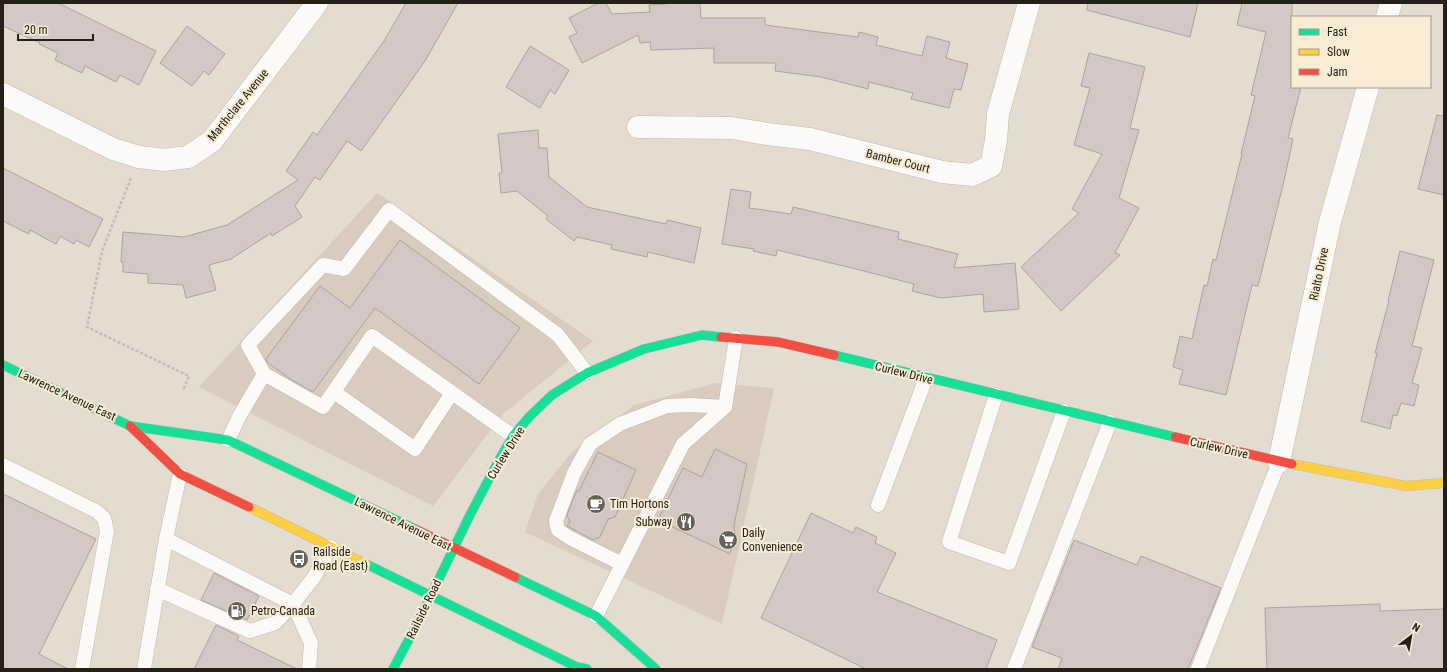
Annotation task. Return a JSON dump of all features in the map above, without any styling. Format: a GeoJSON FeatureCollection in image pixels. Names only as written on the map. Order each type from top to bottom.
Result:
{"type":"FeatureCollection","features":[{"type":"Feature","properties":{"kind":"street","name":"Marthclare Avenue"},"geometry":{"type":"LineString","coordinates":[[3,94],[114,150],[139,157],[164,160],[188,157],[212,141],[317,3]]}},
{"type":"Feature","properties":{"kind":"street","name":"Bamber Court"},"geometry":{"type":"LineString","coordinates":[[638,126],[732,128],[810,139],[942,172],[972,175],[991,166],[996,140],[998,114],[1029,3]]}},
{"type":"Feature","properties":{"kind":"street"},"geometry":{"type":"LineString","coordinates":[[1387,16],[1391,3]]}},
{"type":"Feature","properties":{"kind":"street","name":"Rialto Drive"},"geometry":{"type":"LineString","coordinates":[[1279,462],[1330,222],[1368,88]]}},
{"type":"Feature","properties":{"kind":"street","name":"Curlew Drive"},"geometry":{"type":"LineString","coordinates":[[454,548],[473,508],[514,436],[529,417],[552,395],[587,372],[644,349],[702,335],[778,342],[1279,462],[1406,486],[1444,483]]}},
{"type":"Feature","properties":{"kind":"street","name":"Lawrence Avenue East"},"geometry":{"type":"LineString","coordinates":[[3,365],[130,426],[228,440],[596,616],[656,669]]}},
{"type":"Feature","properties":{"kind":"street","name":"Lawrence Avenue East"},"geometry":{"type":"LineString","coordinates":[[130,426],[180,474],[577,667],[586,669]]}},
{"type":"Feature","properties":{"kind":"street","name":"Railside Road"},"geometry":{"type":"LineString","coordinates":[[393,669],[454,548]]}},
{"type":"Feature","properties":{"kind":"lane"},"geometry":{"type":"LineString","coordinates":[[514,436],[372,336],[323,407],[264,374],[248,345],[323,265],[344,269],[389,210],[558,335],[587,372]]}},
{"type":"Feature","properties":{"kind":"lane"},"geometry":{"type":"LineString","coordinates":[[596,616],[683,444],[724,407],[736,338]]}},
{"type":"Feature","properties":{"kind":"lane"},"geometry":{"type":"LineString","coordinates":[[228,440],[240,415],[264,374]]}},
{"type":"Feature","properties":{"kind":"lane"},"geometry":{"type":"LineString","coordinates":[[878,506],[926,378]]}},
{"type":"Feature","properties":{"kind":"lane"},"geometry":{"type":"LineString","coordinates":[[334,392],[415,449],[452,393]]}},
{"type":"Feature","properties":{"kind":"lane"},"geometry":{"type":"LineString","coordinates":[[996,395],[949,542],[1009,563],[1064,411]]}},
{"type":"Feature","properties":{"kind":"lane"},"geometry":{"type":"LineString","coordinates":[[622,564],[570,538],[558,530],[556,520],[571,480],[590,444],[620,424],[667,406],[690,405],[724,407]]}},
{"type":"Feature","properties":{"kind":"lane"},"geometry":{"type":"LineString","coordinates":[[1014,669],[1110,422]]}},
{"type":"Feature","properties":{"kind":"lane"},"geometry":{"type":"LineString","coordinates":[[1198,669],[1279,462]]}},
{"type":"Feature","properties":{"kind":"lane"},"geometry":{"type":"LineString","coordinates":[[3,465],[96,510],[104,518],[107,531],[82,669]]}},
{"type":"Feature","properties":{"kind":"lane"},"geometry":{"type":"LineString","coordinates":[[144,669],[166,539],[180,474]]}},
{"type":"Feature","properties":{"kind":"lane"},"geometry":{"type":"LineString","coordinates":[[166,539],[293,604],[311,643],[309,669]]}},
{"type":"Feature","properties":{"kind":"lane"},"geometry":{"type":"LineString","coordinates":[[157,589],[250,631],[275,623],[293,604],[314,577],[331,548]]}},
{"type":"Feature","properties":{"kind":"path"},"geometry":{"type":"LineString","coordinates":[[139,157],[102,251],[88,327],[189,376],[183,390]]}},
{"type":"Feature","properties":{"kind":"shaded area"},"geometry":{"type":"Polygon","coordinates":[[[377,193],[593,341],[503,414],[433,506],[199,387],[377,193]]]}},
{"type":"Feature","properties":{"kind":"shaded area"},"geometry":{"type":"Polygon","coordinates":[[[716,383],[774,388],[722,624],[525,532],[538,494],[572,452],[634,405],[716,383]]]}},
{"type":"Feature","properties":{"kind":"building"},"geometry":{"type":"Polygon","coordinates":[[[3,3],[58,3],[156,51],[139,85],[120,75],[116,82],[85,66],[82,73],[55,60],[58,53],[3,26],[3,3]]]}},
{"type":"Feature","properties":{"kind":"building"},"geometry":{"type":"Polygon","coordinates":[[[406,3],[458,3],[425,61],[361,151],[347,141],[320,180],[315,177],[295,206],[302,217],[272,236],[271,233],[231,259],[209,265],[216,290],[186,298],[183,285],[148,283],[148,274],[123,272],[123,262],[121,262],[123,232],[184,237],[227,225],[298,180],[286,171],[313,132],[317,135],[384,41],[406,3]]]}},
{"type":"Feature","properties":{"kind":"building"},"geometry":{"type":"Polygon","coordinates":[[[598,3],[606,3],[612,14],[650,12],[649,5],[666,3],[700,3],[701,18],[765,18],[765,25],[858,37],[859,32],[878,37],[876,45],[922,56],[927,36],[950,42],[946,58],[968,64],[961,90],[954,89],[949,108],[911,99],[913,93],[869,82],[868,89],[821,77],[775,71],[776,63],[714,63],[714,48],[651,50],[650,42],[640,43],[638,35],[582,63],[569,37],[577,33],[569,18],[598,3]]]}},
{"type":"Feature","properties":{"kind":"building"},"geometry":{"type":"Polygon","coordinates":[[[1088,3],[1198,3],[1190,37],[1087,10],[1088,3]]]}},
{"type":"Feature","properties":{"kind":"building"},"geometry":{"type":"Polygon","coordinates":[[[1242,3],[1292,3],[1291,88],[1301,88],[1288,138],[1293,139],[1284,181],[1258,286],[1252,285],[1226,395],[1179,384],[1183,370],[1173,367],[1180,336],[1192,339],[1204,285],[1207,286],[1213,259],[1216,260],[1255,96],[1251,95],[1266,32],[1237,25],[1242,3]]]}},
{"type":"Feature","properties":{"kind":"building"},"geometry":{"type":"Polygon","coordinates":[[[187,26],[225,54],[209,75],[204,71],[192,86],[160,63],[187,26]]]}},
{"type":"Feature","properties":{"kind":"building"},"geometry":{"type":"Polygon","coordinates":[[[530,46],[569,70],[555,94],[550,90],[540,108],[506,87],[530,46]]]}},
{"type":"Feature","properties":{"kind":"building"},"geometry":{"type":"Polygon","coordinates":[[[1089,53],[1145,67],[1130,128],[1139,130],[1119,198],[1139,208],[1115,253],[1120,255],[1061,311],[1021,267],[1079,213],[1072,209],[1102,154],[1074,145],[1090,88],[1081,86],[1089,53]]]}},
{"type":"Feature","properties":{"kind":"building"},"geometry":{"type":"Polygon","coordinates":[[[1437,115],[1444,116],[1444,195],[1418,189],[1437,115]]]}},
{"type":"Feature","properties":{"kind":"building"},"geometry":{"type":"Polygon","coordinates":[[[538,130],[539,148],[547,148],[549,177],[587,207],[666,224],[667,220],[701,228],[694,263],[648,252],[647,257],[611,249],[612,245],[577,237],[574,241],[546,219],[548,216],[517,191],[501,193],[499,173],[502,173],[498,134],[538,130]]]}},
{"type":"Feature","properties":{"kind":"building"},"geometry":{"type":"Polygon","coordinates":[[[3,168],[103,219],[89,247],[76,240],[74,244],[60,236],[56,244],[30,230],[29,234],[3,221],[3,168]]]}},
{"type":"Feature","properties":{"kind":"building"},"geometry":{"type":"Polygon","coordinates":[[[731,189],[751,192],[749,208],[791,214],[793,207],[899,232],[898,239],[958,254],[954,268],[1015,263],[1019,309],[984,312],[983,294],[941,298],[912,291],[914,284],[856,269],[777,250],[776,256],[753,251],[754,249],[722,244],[731,189]]]}},
{"type":"Feature","properties":{"kind":"building"},"geometry":{"type":"Polygon","coordinates":[[[400,240],[520,328],[479,384],[375,308],[313,392],[290,379],[267,362],[266,359],[320,286],[350,308],[400,240]]]}},
{"type":"Feature","properties":{"kind":"building"},"geometry":{"type":"Polygon","coordinates":[[[1400,251],[1434,260],[1412,346],[1422,348],[1412,383],[1419,385],[1414,406],[1401,403],[1397,416],[1393,415],[1390,429],[1361,421],[1377,353],[1375,353],[1389,301],[1400,251]]]}},
{"type":"Feature","properties":{"kind":"building"},"geometry":{"type":"Polygon","coordinates":[[[715,449],[747,464],[734,525],[735,534],[730,554],[658,520],[683,468],[702,477],[715,449]]]}},
{"type":"Feature","properties":{"kind":"building","name":"Tim Hortons"},"geometry":{"type":"Polygon","coordinates":[[[598,452],[636,470],[615,517],[608,519],[600,537],[593,540],[567,526],[570,522],[567,515],[577,490],[579,491],[598,452]]]}},
{"type":"Feature","properties":{"kind":"building"},"geometry":{"type":"Polygon","coordinates":[[[3,494],[96,539],[39,654],[68,669],[3,669],[3,494]]]}},
{"type":"Feature","properties":{"kind":"building"},"geometry":{"type":"Polygon","coordinates":[[[811,513],[853,533],[856,527],[877,537],[875,543],[896,553],[877,592],[997,640],[986,669],[866,669],[761,618],[811,513]]]}},
{"type":"Feature","properties":{"kind":"building"},"geometry":{"type":"Polygon","coordinates":[[[1074,540],[1137,565],[1141,556],[1221,588],[1188,669],[1058,669],[1062,658],[1032,647],[1074,540]]]}},
{"type":"Feature","properties":{"kind":"building"},"geometry":{"type":"Polygon","coordinates":[[[214,573],[259,596],[247,620],[201,600],[214,573]]]}},
{"type":"Feature","properties":{"kind":"building"},"geometry":{"type":"Polygon","coordinates":[[[1380,604],[1380,611],[1444,609],[1444,669],[1267,669],[1265,608],[1380,604]]]}},
{"type":"Feature","properties":{"kind":"building"},"geometry":{"type":"Polygon","coordinates":[[[216,625],[239,636],[237,640],[297,669],[194,669],[216,625]]]}},
{"type":"Feature","properties":{"kind":"traffic: fast"},"geometry":{"type":"LineString","coordinates":[[393,669],[499,460],[513,436],[529,417],[552,395],[587,373],[644,349],[702,335],[721,337]]}},
{"type":"Feature","properties":{"kind":"traffic: fast"},"geometry":{"type":"LineString","coordinates":[[834,355],[1175,437]]}},
{"type":"Feature","properties":{"kind":"traffic: fast"},"geometry":{"type":"LineString","coordinates":[[3,365],[130,426],[228,440],[415,529]]}},
{"type":"Feature","properties":{"kind":"traffic: fast"},"geometry":{"type":"LineString","coordinates":[[366,564],[577,667],[587,669]]}},
{"type":"Feature","properties":{"kind":"traffic: fast"},"geometry":{"type":"LineString","coordinates":[[515,577],[596,616],[656,669]]}},
{"type":"Feature","properties":{"kind":"traffic: slow"},"geometry":{"type":"LineString","coordinates":[[1292,464],[1406,486],[1444,483]]}},
{"type":"Feature","properties":{"kind":"traffic: slow"},"geometry":{"type":"LineString","coordinates":[[249,507],[366,564]]}},
{"type":"Feature","properties":{"kind":"traffic: jam"},"geometry":{"type":"LineString","coordinates":[[721,337],[778,342],[834,355]]}},
{"type":"Feature","properties":{"kind":"traffic: jam"},"geometry":{"type":"LineString","coordinates":[[130,426],[180,474],[249,507]]}},
{"type":"Feature","properties":{"kind":"traffic: jam"},"geometry":{"type":"LineString","coordinates":[[1175,437],[1292,464]]}},
{"type":"Feature","properties":{"kind":"traffic: jam"},"geometry":{"type":"LineString","coordinates":[[415,529],[515,577]]}},
{"type":"Feature","properties":{"kind":"place","name":"Tim Hortons"},"geometry":{"type":"Point","coordinates":[596,504]}},
{"type":"Feature","properties":{"kind":"place","name":"Subway"},"geometry":{"type":"Point","coordinates":[686,522]}},
{"type":"Feature","properties":{"kind":"place","name":"Daily Convenience"},"geometry":{"type":"Point","coordinates":[728,540]}},
{"type":"Feature","properties":{"kind":"place","name":"Railside Road (East)"},"geometry":{"type":"Point","coordinates":[299,559]}},
{"type":"Feature","properties":{"kind":"place","name":"Petro-Canada"},"geometry":{"type":"Point","coordinates":[237,611]}}]}
